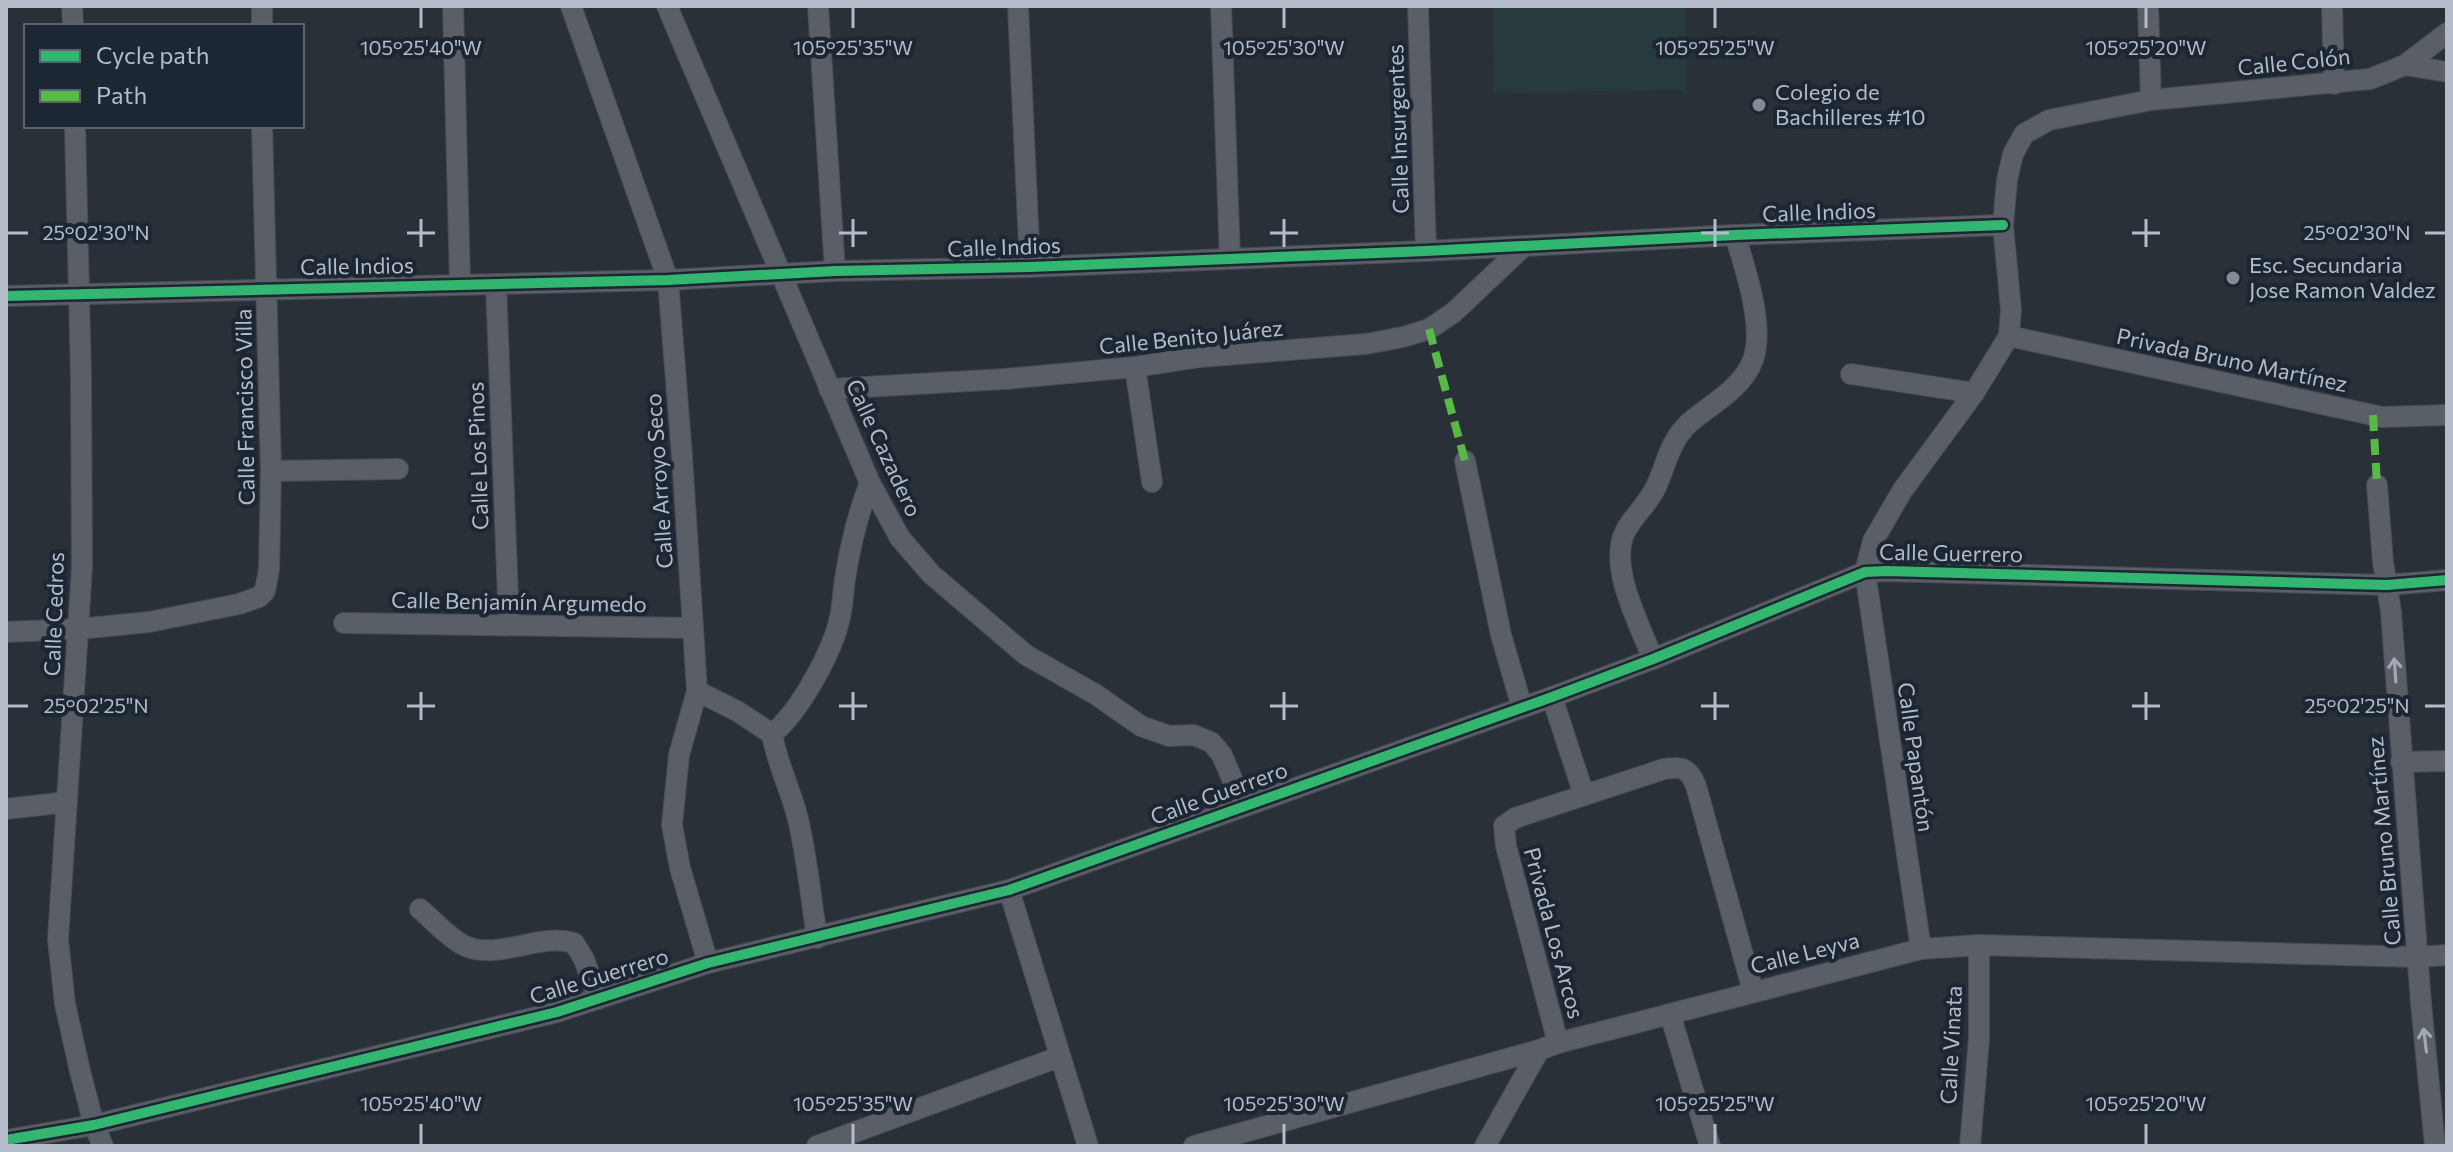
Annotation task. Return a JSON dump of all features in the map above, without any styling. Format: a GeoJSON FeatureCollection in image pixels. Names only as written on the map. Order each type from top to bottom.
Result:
{"type":"FeatureCollection","features":[{"type":"Feature","properties":{"kind":"street"},"geometry":{"type":"LineString","coordinates":[[453,6],[460,283]]}},
{"type":"Feature","properties":{"kind":"street","name":"Calle Arroyo Seco"},"geometry":{"type":"LineString","coordinates":[[571,6],[668,280],[697,691],[679,755],[672,825],[680,868],[708,963]]}},
{"type":"Feature","properties":{"kind":"street","name":"Calle Cazadero"},"geometry":{"type":"LineString","coordinates":[[667,6],[870,483],[900,538],[931,574],[1026,655],[1095,694],[1141,726],[1169,736],[1193,735],[1211,742],[1222,755],[1243,805]]}},
{"type":"Feature","properties":{"kind":"street"},"geometry":{"type":"LineString","coordinates":[[818,6],[835,271]]}},
{"type":"Feature","properties":{"kind":"street"},"geometry":{"type":"LineString","coordinates":[[1018,6],[1030,267]]}},
{"type":"Feature","properties":{"kind":"street"},"geometry":{"type":"LineString","coordinates":[[1221,6],[1230,259]]}},
{"type":"Feature","properties":{"kind":"street","name":"Calle Insurgentes"},"geometry":{"type":"LineString","coordinates":[[1418,6],[1426,251]]}},
{"type":"Feature","properties":{"kind":"street"},"geometry":{"type":"LineString","coordinates":[[2148,6],[2151,100]]}},
{"type":"Feature","properties":{"kind":"street"},"geometry":{"type":"LineString","coordinates":[[2332,6],[2334,84]]}},
{"type":"Feature","properties":{"kind":"street"},"geometry":{"type":"LineString","coordinates":[[2405,65],[2447,33]]}},
{"type":"Feature","properties":{"kind":"street"},"geometry":{"type":"LineString","coordinates":[[2405,65],[2447,72]]}},
{"type":"Feature","properties":{"kind":"street","name":"Calle Colón"},"geometry":{"type":"LineString","coordinates":[[2003,225],[2013,154],[2024,134],[2049,120],[2151,100],[2370,79],[2405,65]]}},
{"type":"Feature","properties":{"kind":"street","name":"Calle Cedros"},"geometry":{"type":"LineString","coordinates":[[75,128],[82,567],[58,939],[65,1004],[94,1125],[103,1146]]}},
{"type":"Feature","properties":{"kind":"street","name":"Calle Francisco Villa"},"geometry":{"type":"LineString","coordinates":[[78,629],[207,612],[259,597],[265,591],[269,569],[271,471],[262,128]]}},
{"type":"Feature","properties":{"kind":"street"},"geometry":{"type":"LineString","coordinates":[[1865,572],[1873,541],[1902,491],[1974,393],[2009,336],[2011,310],[2003,225]]}},
{"type":"Feature","properties":{"kind":"street","name":"Calle Indios"},"geometry":{"type":"LineString","coordinates":[[6,296],[668,280],[2003,225]]}},
{"type":"Feature","properties":{"kind":"street"},"geometry":{"type":"LineString","coordinates":[[1653,659],[1622,574],[1619,559],[1621,541],[1655,490],[1670,447],[1686,426],[1740,381],[1753,359],[1756,340],[1751,295],[1735,235]]}},
{"type":"Feature","properties":{"kind":"street","name":"Calle Benito Juárez"},"geometry":{"type":"LineString","coordinates":[[829,389],[1005,379],[1135,367],[1200,357],[1366,344],[1429,329],[1466,302],[1524,246]]}},
{"type":"Feature","properties":{"kind":"street","name":"Calle Los Pinos"},"geometry":{"type":"LineString","coordinates":[[496,284],[509,625]]}},
{"type":"Feature","properties":{"kind":"street","name":"Privada Bruno Martínez"},"geometry":{"type":"LineString","coordinates":[[2009,336],[2382,417],[2447,415]]}},
{"type":"Feature","properties":{"kind":"street"},"geometry":{"type":"LineString","coordinates":[[1135,367],[1152,482]]}},
{"type":"Feature","properties":{"kind":"street"},"geometry":{"type":"LineString","coordinates":[[1851,374],[1974,393]]}},
{"type":"Feature","properties":{"kind":"street"},"geometry":{"type":"LineString","coordinates":[[1465,461],[1501,635],[1522,707]]}},
{"type":"Feature","properties":{"kind":"street"},"geometry":{"type":"LineString","coordinates":[[271,471],[398,469]]}},
{"type":"Feature","properties":{"kind":"street"},"geometry":{"type":"LineString","coordinates":[[772,734],[783,726],[804,697],[840,620],[858,520],[870,483]]}},
{"type":"Feature","properties":{"kind":"street","name":"Calle Bruno Martínez"},"geometry":{"type":"LineString","coordinates":[[2377,485],[2417,957],[2438,1076],[2435,1146]]}},
{"type":"Feature","properties":{"kind":"street","name":"Calle Guerrero"},"geometry":{"type":"LineString","coordinates":[[6,1140],[94,1125],[542,1016],[708,963],[1009,890],[1552,697],[1865,572],[2387,585],[2447,580]]}},
{"type":"Feature","properties":{"kind":"street","name":"Calle Papantón"},"geometry":{"type":"LineString","coordinates":[[1865,572],[1921,949]]}},
{"type":"Feature","properties":{"kind":"street","name":"Calle Benjamín Argumedo"},"geometry":{"type":"LineString","coordinates":[[344,623],[692,628]]}},
{"type":"Feature","properties":{"kind":"street"},"geometry":{"type":"LineString","coordinates":[[6,632],[78,629]]}},
{"type":"Feature","properties":{"kind":"street"},"geometry":{"type":"LineString","coordinates":[[697,691],[772,734],[783,778],[797,815],[817,938]]}},
{"type":"Feature","properties":{"kind":"street"},"geometry":{"type":"LineString","coordinates":[[1552,697],[1584,795]]}},
{"type":"Feature","properties":{"kind":"street"},"geometry":{"type":"LineString","coordinates":[[2401,762],[2447,761]]}},
{"type":"Feature","properties":{"kind":"street","name":"Privada Los Arcos"},"geometry":{"type":"LineString","coordinates":[[1549,1047],[1503,827],[1515,818],[1664,769],[1682,767],[1688,770],[1704,809],[1753,991]]}},
{"type":"Feature","properties":{"kind":"street"},"geometry":{"type":"LineString","coordinates":[[6,809],[67,802]]}},
{"type":"Feature","properties":{"kind":"street"},"geometry":{"type":"LineString","coordinates":[[1009,890],[1088,1146]]}},
{"type":"Feature","properties":{"kind":"street"},"geometry":{"type":"LineString","coordinates":[[420,909],[452,938],[473,948],[491,949],[559,940],[574,943],[584,959],[598,999]]}},
{"type":"Feature","properties":{"kind":"street","name":"Calle Leyva"},"geometry":{"type":"LineString","coordinates":[[1194,1146],[1753,991],[1921,949],[1979,945],[2417,957],[2447,955]]}},
{"type":"Feature","properties":{"kind":"street","name":"Calle Vinata"},"geometry":{"type":"LineString","coordinates":[[1970,1146],[1979,1039],[1979,945]]}},
{"type":"Feature","properties":{"kind":"street"},"geometry":{"type":"LineString","coordinates":[[1670,1014],[1710,1146]]}},
{"type":"Feature","properties":{"kind":"street"},"geometry":{"type":"LineString","coordinates":[[1485,1146],[1549,1047]]}},
{"type":"Feature","properties":{"kind":"street"},"geometry":{"type":"LineString","coordinates":[[817,1146],[1059,1057]]}},
{"type":"Feature","properties":{"kind":"green space"},"geometry":{"type":"Polygon","coordinates":[[[1493,6],[1685,6],[1686,90],[1494,93],[1493,6]]]}},
{"type":"Feature","properties":{"kind":"marked path"},"geometry":{"type":"LineString","coordinates":[[1429,329],[1465,461]]}},
{"type":"Feature","properties":{"kind":"marked path"},"geometry":{"type":"LineString","coordinates":[[2373,415],[2377,485]]}},
{"type":"Feature","properties":{"kind":"cycle path"},"geometry":{"type":"LineString","coordinates":[[6,296],[668,280],[2003,225]]}},
{"type":"Feature","properties":{"kind":"cycle path"},"geometry":{"type":"LineString","coordinates":[[6,1140],[94,1125],[557,1012],[708,963],[1009,890],[1552,697],[1865,572],[2387,585],[2447,580]]}},
{"type":"Feature","properties":{"kind":"place","name":"Colegio de Bachilleres #10"},"geometry":{"type":"Point","coordinates":[1759,105]}},
{"type":"Feature","properties":{"kind":"place","name":"Esc. Secundaria Jose Ramon Valdez"},"geometry":{"type":"Point","coordinates":[2233,278]}}]}
